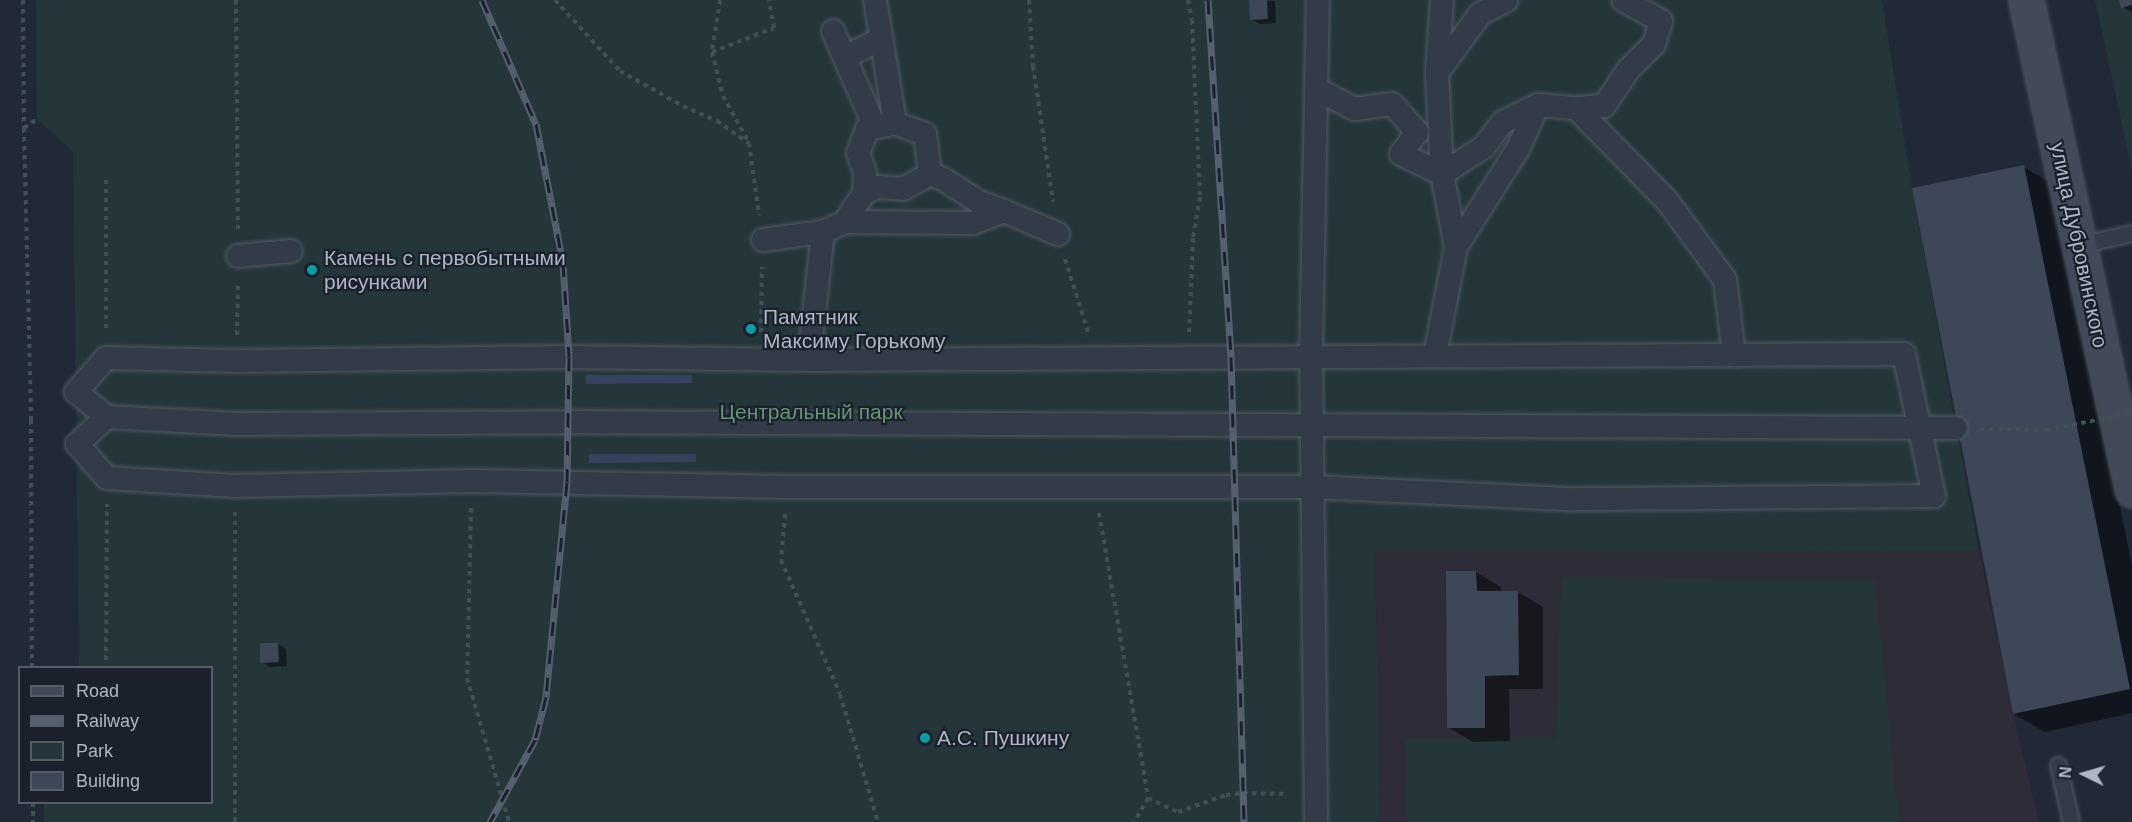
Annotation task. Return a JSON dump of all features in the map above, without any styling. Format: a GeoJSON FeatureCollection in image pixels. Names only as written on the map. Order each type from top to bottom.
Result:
{"type":"FeatureCollection","features":[{"type":"Feature","properties":{"kind":"main road","name":"улица Дубровинского"},"geometry":{"type":"LineString","coordinates":[[2026,0],[2132,490]]}},
{"type":"Feature","properties":{"kind":"street"},"geometry":{"type":"LineString","coordinates":[[875,0],[881,39],[885,125]]}},
{"type":"Feature","properties":{"kind":"street"},"geometry":{"type":"LineString","coordinates":[[1316,822],[1311,355],[1318,0]]}},
{"type":"Feature","properties":{"kind":"street"},"geometry":{"type":"LineString","coordinates":[[1442,0],[1437,73],[1442,174],[1456,247]]}},
{"type":"Feature","properties":{"kind":"street"},"geometry":{"type":"LineString","coordinates":[[1437,73],[1480,14],[1506,0]]}},
{"type":"Feature","properties":{"kind":"street"},"geometry":{"type":"LineString","coordinates":[[1442,174],[1484,147],[1503,122],[1538,105],[1576,108],[1604,106],[1629,69],[1654,44],[1661,21],[1623,0]]}},
{"type":"Feature","properties":{"kind":"street"},"geometry":{"type":"LineString","coordinates":[[833,31],[845,57],[885,125]]}},
{"type":"Feature","properties":{"kind":"street"},"geometry":{"type":"LineString","coordinates":[[845,57],[881,39]]}},
{"type":"Feature","properties":{"kind":"street"},"geometry":{"type":"LineString","coordinates":[[1318,90],[1355,109],[1392,104],[1417,132],[1401,154],[1442,174]]}},
{"type":"Feature","properties":{"kind":"street"},"geometry":{"type":"LineString","coordinates":[[1435,355],[1456,247],[1518,149],[1538,105]]}},
{"type":"Feature","properties":{"kind":"street"},"geometry":{"type":"LineString","coordinates":[[1576,108],[1668,202],[1725,280],[1734,355]]}},
{"type":"Feature","properties":{"kind":"street"},"geometry":{"type":"LineString","coordinates":[[845,222],[864,193],[865,174],[858,153],[867,129],[885,125],[925,134],[930,174]]}},
{"type":"Feature","properties":{"kind":"street"},"geometry":{"type":"LineString","coordinates":[[864,193],[877,187],[903,189],[930,174],[944,179],[979,202],[1058,234]]}},
{"type":"Feature","properties":{"kind":"street"},"geometry":{"type":"LineString","coordinates":[[763,240],[823,232],[845,222],[973,223],[1004,211]]}},
{"type":"Feature","properties":{"kind":"street"},"geometry":{"type":"LineString","coordinates":[[809,360],[823,232]]}},
{"type":"Feature","properties":{"kind":"street"},"geometry":{"type":"LineString","coordinates":[[238,256],[291,250]]}},
{"type":"Feature","properties":{"kind":"street"},"geometry":{"type":"LineString","coordinates":[[107,417],[77,444],[107,478],[235,486],[471,481],[788,487],[1313,487],[1567,499],[1934,496],[1918,426],[1904,354],[1095,356],[809,360],[569,357],[236,361],[106,358],[76,392],[107,417],[236,424],[1918,426],[1956,428]]}},
{"type":"Feature","properties":{"kind":"lane"},"geometry":{"type":"LineString","coordinates":[[2079,245],[2132,233]]}},
{"type":"Feature","properties":{"kind":"lane"},"geometry":{"type":"LineString","coordinates":[[2058,765],[2071,822]]}},
{"type":"Feature","properties":{"kind":"path"},"geometry":{"type":"LineString","coordinates":[[23,0],[32,666]]}},
{"type":"Feature","properties":{"kind":"path"},"geometry":{"type":"LineString","coordinates":[[555,0],[620,71],[683,106],[717,121],[749,143]]}},
{"type":"Feature","properties":{"kind":"path"},"geometry":{"type":"LineString","coordinates":[[720,0],[712,52],[723,96],[749,143],[763,240],[760,358]]}},
{"type":"Feature","properties":{"kind":"path"},"geometry":{"type":"LineString","coordinates":[[712,52],[774,28],[769,0]]}},
{"type":"Feature","properties":{"kind":"path"},"geometry":{"type":"LineString","coordinates":[[1029,0],[1033,66],[1058,234],[1095,356]]}},
{"type":"Feature","properties":{"kind":"path"},"geometry":{"type":"LineString","coordinates":[[1188,0],[1192,20],[1200,197],[1193,238],[1189,356]]}},
{"type":"Feature","properties":{"kind":"path"},"geometry":{"type":"LineString","coordinates":[[24,128],[37,118]]}},
{"type":"Feature","properties":{"kind":"path"},"geometry":{"type":"LineString","coordinates":[[1956,428],[2046,430],[2132,413]]}},
{"type":"Feature","properties":{"kind":"path"},"geometry":{"type":"LineString","coordinates":[[471,481],[467,678],[509,822]]}},
{"type":"Feature","properties":{"kind":"path"},"geometry":{"type":"LineString","coordinates":[[788,487],[781,560],[840,694],[878,822]]}},
{"type":"Feature","properties":{"kind":"path"},"geometry":{"type":"LineString","coordinates":[[1095,488],[1148,798],[1134,822]]}},
{"type":"Feature","properties":{"kind":"path"},"geometry":{"type":"LineString","coordinates":[[1148,798],[1178,812],[1226,795],[1243,793],[1315,794]]}},
{"type":"Feature","properties":{"kind":"path"},"geometry":{"type":"LineString","coordinates":[[33,804],[33,822]]}},
{"type":"Feature","properties":{"kind":"shaded area"},"geometry":{"type":"Polygon","coordinates":[[[1375,550],[1979,551],[2013,714],[2039,822],[1380,822],[1375,550]]]}},
{"type":"Feature","properties":{"kind":"green space","name":"Центральный парк"},"geometry":{"type":"Polygon","coordinates":[[[36,0],[1882,0],[1912,188],[1979,551],[1375,550],[1380,822],[44,822],[44,804],[213,804],[213,666],[79,666],[73,152],[37,119],[36,0]]]}},
{"type":"Feature","properties":{"kind":"green space"},"geometry":{"type":"Polygon","coordinates":[[[2095,0],[2132,0],[2132,170],[2095,0]]]}},
{"type":"Feature","properties":{"kind":"green space"},"geometry":{"type":"Polygon","coordinates":[[[1561,578],[1875,580],[1899,822],[1407,822],[1405,739],[1556,738],[1561,578]]]}},
{"type":"Feature","properties":{"kind":"water"},"geometry":{"type":"Polygon","coordinates":[[[585,375],[692,375],[692,383],[586,384],[585,375]]]}},
{"type":"Feature","properties":{"kind":"water"},"geometry":{"type":"Polygon","coordinates":[[[589,454],[696,454],[696,462],[589,463],[589,454]]]}},
{"type":"Feature","properties":{"kind":"building"},"geometry":{"type":"Polygon","coordinates":[[[1249,0],[1267,0],[1268,19],[1250,20],[1249,0]]]}},
{"type":"Feature","properties":{"kind":"building"},"geometry":{"type":"Polygon","coordinates":[[[2119,0],[2132,0],[2132,5],[2121,8],[2119,0]]]}},
{"type":"Feature","properties":{"kind":"building"},"geometry":{"type":"Polygon","coordinates":[[[2024,165],[2130,689],[2013,714],[1912,188],[2024,165]]]}},
{"type":"Feature","properties":{"kind":"building"},"geometry":{"type":"Polygon","coordinates":[[[1446,571],[1476,571],[1477,591],[1518,591],[1519,675],[1485,676],[1485,728],[1447,728],[1446,571]]]}},
{"type":"Feature","properties":{"kind":"building"},"geometry":{"type":"Polygon","coordinates":[[[260,643],[278,643],[279,662],[260,663],[260,643]]]}},
{"type":"Feature","properties":{"kind":"railway"},"geometry":{"type":"LineString","coordinates":[[482,0],[536,124],[563,263],[569,357],[567,482],[546,697],[535,740],[490,822]]}},
{"type":"Feature","properties":{"kind":"railway"},"geometry":{"type":"LineString","coordinates":[[1208,0],[1231,357],[1244,822]]}},
{"type":"Feature","properties":{"kind":"place","name":"Камень с первобытными рисунками"},"geometry":{"type":"Point","coordinates":[312,270]}},
{"type":"Feature","properties":{"kind":"place","name":"Памятник Максиму Горькому"},"geometry":{"type":"Point","coordinates":[751,329]}},
{"type":"Feature","properties":{"kind":"place","name":"А.С. Пушкину"},"geometry":{"type":"Point","coordinates":[925,738]}}]}
